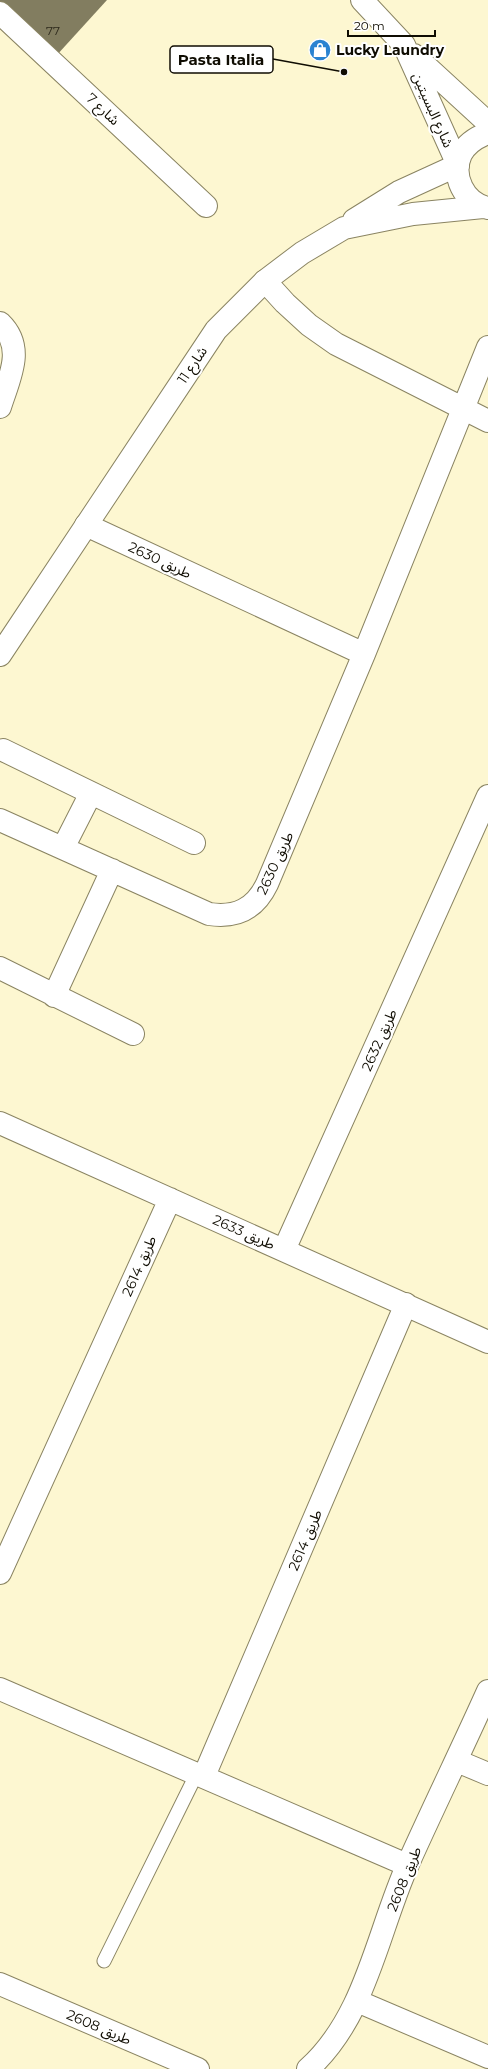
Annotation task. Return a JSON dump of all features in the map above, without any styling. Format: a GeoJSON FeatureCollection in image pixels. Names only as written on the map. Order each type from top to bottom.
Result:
{"type":"FeatureCollection","features":[{"type":"Feature","properties":{"kind":"street","name":"شارع البسيتين"},"geometry":{"type":"LineString","coordinates":[[362,0],[404,44],[458,165],[459,181],[466,195],[486,207]]}},
{"type":"Feature","properties":{"kind":"street","name":"شارع 7"},"geometry":{"type":"LineString","coordinates":[[0,13],[206,206]]}},
{"type":"Feature","properties":{"kind":"street"},"geometry":{"type":"LineString","coordinates":[[404,44],[435,75],[488,123]]}},
{"type":"Feature","properties":{"kind":"street"},"geometry":{"type":"LineString","coordinates":[[344,228],[370,208],[398,192],[458,165],[461,154],[468,145],[477,138],[488,133]]}},
{"type":"Feature","properties":{"kind":"street","name":"شارع 11"},"geometry":{"type":"LineString","coordinates":[[0,655],[216,330],[265,281],[302,254],[344,228],[413,214],[486,207]]}},
{"type":"Feature","properties":{"kind":"street"},"geometry":{"type":"LineString","coordinates":[[265,281],[285,303],[309,325],[336,344],[465,408],[488,421]]}},
{"type":"Feature","properties":{"kind":"street"},"geometry":{"type":"LineString","coordinates":[[0,324],[15,345],[13,363],[0,407]]}},
{"type":"Feature","properties":{"kind":"street","name":"طريق 2630"},"geometry":{"type":"LineString","coordinates":[[0,820],[209,914],[233,915],[254,904],[262,895],[267,884],[364,654],[465,408],[488,347]]}},
{"type":"Feature","properties":{"kind":"street","name":"طريق 2630"},"geometry":{"type":"LineString","coordinates":[[86,526],[364,654]]}},
{"type":"Feature","properties":{"kind":"street"},"geometry":{"type":"LineString","coordinates":[[4,750],[194,843]]}},
{"type":"Feature","properties":{"kind":"street"},"geometry":{"type":"LineString","coordinates":[[63,848],[91,793]]}},
{"type":"Feature","properties":{"kind":"street","name":"طريق 2632"},"geometry":{"type":"LineString","coordinates":[[284,1250],[480,833],[488,796]]}},
{"type":"Feature","properties":{"kind":"street"},"geometry":{"type":"LineString","coordinates":[[54,996],[112,870]]}},
{"type":"Feature","properties":{"kind":"street"},"geometry":{"type":"LineString","coordinates":[[0,968],[133,1034]]}},
{"type":"Feature","properties":{"kind":"street","name":"طريق 2633"},"geometry":{"type":"LineString","coordinates":[[0,1123],[488,1342]]}},
{"type":"Feature","properties":{"kind":"street","name":"طريق 2614"},"geometry":{"type":"LineString","coordinates":[[0,1573],[170,1199]]}},
{"type":"Feature","properties":{"kind":"street","name":"طريق 2614"},"geometry":{"type":"LineString","coordinates":[[200,1775],[406,1304]]}},
{"type":"Feature","properties":{"kind":"street"},"geometry":{"type":"LineString","coordinates":[[0,1688],[407,1865]]}},
{"type":"Feature","properties":{"kind":"street","name":"طريق 2608"},"geometry":{"type":"LineString","coordinates":[[308,2069],[322,2056],[334,2040],[357,2001],[407,1865],[457,1761],[488,1691]]}},
{"type":"Feature","properties":{"kind":"street"},"geometry":{"type":"LineString","coordinates":[[457,1761],[488,1774]]}},
{"type":"Feature","properties":{"kind":"street","name":"طريق 2608"},"geometry":{"type":"LineString","coordinates":[[0,1984],[198,2069]]}},
{"type":"Feature","properties":{"kind":"street"},"geometry":{"type":"LineString","coordinates":[[357,2001],[488,2057]]}},
{"type":"Feature","properties":{"kind":"lane"},"geometry":{"type":"LineString","coordinates":[[104,1961],[200,1775]]}},
{"type":"Feature","properties":{"kind":"building"},"geometry":{"type":"Polygon","coordinates":[[[0,0],[107,0],[56,56],[0,6],[0,0]]]}},
{"type":"Feature","properties":{"kind":"place","name":"Lucky Laundry"},"geometry":{"type":"Point","coordinates":[320,50]}},
{"type":"Feature","properties":{"kind":"place","name":"Pasta Italia"},"geometry":{"type":"Point","coordinates":[344,72]}}]}
